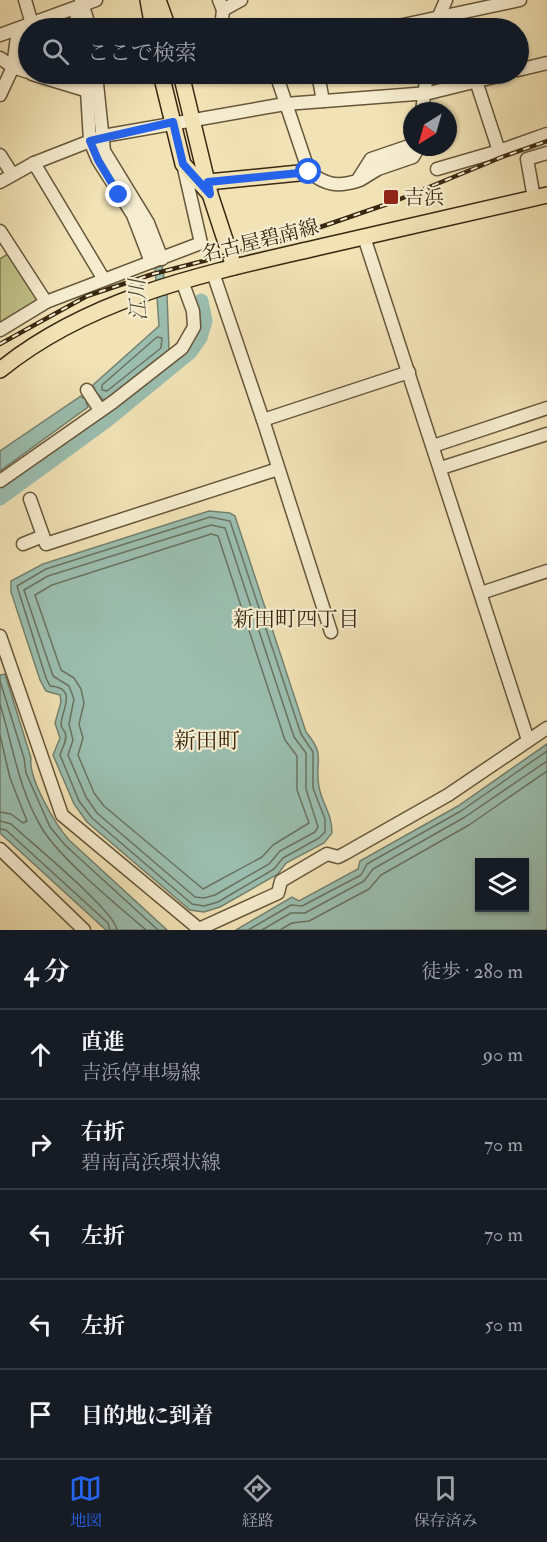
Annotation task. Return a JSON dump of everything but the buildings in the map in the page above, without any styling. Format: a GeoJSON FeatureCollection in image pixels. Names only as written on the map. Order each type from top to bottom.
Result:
{"type":"FeatureCollection","features":[{"type":"Feature","properties":{"kind":"main road"},"geometry":{"type":"LineString","coordinates":[[148,0],[151,18]]}},
{"type":"Feature","properties":{"kind":"main road"},"geometry":{"type":"LineString","coordinates":[[158,0],[164,18]]}},
{"type":"Feature","properties":{"kind":"main road"},"geometry":{"type":"LineString","coordinates":[[164,84],[183,164],[209,188]]}},
{"type":"Feature","properties":{"kind":"main road"},"geometry":{"type":"LineString","coordinates":[[184,84],[209,188],[234,267]]}},
{"type":"Feature","properties":{"kind":"main road"},"geometry":{"type":"LineString","coordinates":[[209,188],[309,172]]}},
{"type":"Feature","properties":{"kind":"main road","name":"名古屋碧南線"},"geometry":{"type":"LineString","coordinates":[[0,370],[67,326],[143,292],[234,267],[541,197]]}},
{"type":"Feature","properties":{"kind":"street"},"geometry":{"type":"LineString","coordinates":[[25,0],[30,18]]}},
{"type":"Feature","properties":{"kind":"street"},"geometry":{"type":"LineString","coordinates":[[47,18],[96,0]]}},
{"type":"Feature","properties":{"kind":"street"},"geometry":{"type":"LineString","coordinates":[[221,5],[241,0]]}},
{"type":"Feature","properties":{"kind":"street"},"geometry":{"type":"LineString","coordinates":[[438,18],[446,0]]}},
{"type":"Feature","properties":{"kind":"street"},"geometry":{"type":"LineString","coordinates":[[456,18],[520,0]]}},
{"type":"Feature","properties":{"kind":"street"},"geometry":{"type":"LineString","coordinates":[[0,35],[18,29],[13,67],[0,95]]}},
{"type":"Feature","properties":{"kind":"street"},"geometry":{"type":"LineString","coordinates":[[0,58],[18,69]]}},
{"type":"Feature","properties":{"kind":"street"},"geometry":{"type":"LineString","coordinates":[[529,68],[547,63]]}},
{"type":"Feature","properties":{"kind":"street"},"geometry":{"type":"LineString","coordinates":[[64,84],[88,92]]}},
{"type":"Feature","properties":{"kind":"street"},"geometry":{"type":"LineString","coordinates":[[87,84],[97,138]]}},
{"type":"Feature","properties":{"kind":"street"},"geometry":{"type":"LineString","coordinates":[[96,84],[98,160],[133,215],[156,260]]}},
{"type":"Feature","properties":{"kind":"street"},"geometry":{"type":"LineString","coordinates":[[279,84],[309,172],[322,182],[339,186],[357,181],[378,169],[414,156]]}},
{"type":"Feature","properties":{"kind":"street"},"geometry":{"type":"LineString","coordinates":[[320,84],[323,101]]}},
{"type":"Feature","properties":{"kind":"street"},"geometry":{"type":"LineString","coordinates":[[423,102],[426,84]]}},
{"type":"Feature","properties":{"kind":"street"},"geometry":{"type":"LineString","coordinates":[[0,182],[34,163],[97,138],[173,122],[285,104],[424,94],[465,84]]}},
{"type":"Feature","properties":{"kind":"street"},"geometry":{"type":"LineString","coordinates":[[478,84],[499,151]]}},
{"type":"Feature","properties":{"kind":"street"},"geometry":{"type":"LineString","coordinates":[[437,169],[547,134]]}},
{"type":"Feature","properties":{"kind":"street"},"geometry":{"type":"LineString","coordinates":[[357,181],[371,159],[403,148]]}},
{"type":"Feature","properties":{"kind":"street"},"geometry":{"type":"LineString","coordinates":[[541,197],[527,159],[547,153]]}},
{"type":"Feature","properties":{"kind":"street"},"geometry":{"type":"LineString","coordinates":[[0,155],[12,174]]}},
{"type":"Feature","properties":{"kind":"street"},"geometry":{"type":"LineString","coordinates":[[34,163],[103,278]]}},
{"type":"Feature","properties":{"kind":"street"},"geometry":{"type":"LineString","coordinates":[[0,330],[46,302],[103,278],[201,243],[183,164]]}},
{"type":"Feature","properties":{"kind":"street"},"geometry":{"type":"LineString","coordinates":[[0,231],[5,250],[46,302]]}},
{"type":"Feature","properties":{"kind":"street"},"geometry":{"type":"LineString","coordinates":[[364,237],[528,740]]}},
{"type":"Feature","properties":{"kind":"street"},"geometry":{"type":"LineString","coordinates":[[213,273],[331,632]]}},
{"type":"Feature","properties":{"kind":"street"},"geometry":{"type":"LineString","coordinates":[[0,482],[182,348],[189,340],[194,327],[194,311],[182,281]]}},
{"type":"Feature","properties":{"kind":"street"},"geometry":{"type":"LineString","coordinates":[[263,420],[409,372]]}},
{"type":"Feature","properties":{"kind":"street"},"geometry":{"type":"LineString","coordinates":[[87,390],[100,410]]}},
{"type":"Feature","properties":{"kind":"street"},"geometry":{"type":"LineString","coordinates":[[433,446],[547,408]]}},
{"type":"Feature","properties":{"kind":"street"},"geometry":{"type":"LineString","coordinates":[[441,468],[547,434]]}},
{"type":"Feature","properties":{"kind":"street"},"geometry":{"type":"LineString","coordinates":[[30,499],[46,544],[278,469]]}},
{"type":"Feature","properties":{"kind":"street"},"geometry":{"type":"LineString","coordinates":[[23,543],[43,536]]}},
{"type":"Feature","properties":{"kind":"street"},"geometry":{"type":"LineString","coordinates":[[481,592],[547,571]]}},
{"type":"Feature","properties":{"kind":"street"},"geometry":{"type":"LineString","coordinates":[[0,636],[5,667],[62,815],[200,929],[278,893],[280,881],[327,854],[338,857],[448,795],[547,728]]}},
{"type":"Feature","properties":{"kind":"street"},"geometry":{"type":"LineString","coordinates":[[0,849],[84,930]]}},
{"type":"Feature","properties":{"kind":"green space"},"geometry":{"type":"Polygon","coordinates":[[[9,253],[40,300],[0,324],[0,259],[9,253]]]}},
{"type":"Feature","properties":{"kind":"water"},"geometry":{"type":"Polygon","coordinates":[[[162,266],[167,294],[169,350],[104,401],[99,395],[86,403],[88,407],[0,471],[0,451],[81,396],[83,398],[95,390],[93,385],[159,326],[155,268],[162,266]]]}},
{"type":"Feature","properties":{"kind":"water"},"geometry":{"type":"Polygon","coordinates":[[[209,511],[230,513],[235,516],[306,732],[318,753],[319,787],[332,833],[324,843],[286,863],[278,874],[220,907],[204,912],[190,910],[87,822],[74,804],[53,755],[60,738],[55,723],[61,702],[60,695],[46,691],[40,680],[11,592],[11,581],[43,564],[209,511]]]}},
{"type":"Feature","properties":{"kind":"water"},"geometry":{"type":"Polygon","coordinates":[[[5,674],[31,758],[31,767],[38,789],[57,823],[69,840],[167,930],[106,930],[0,833],[0,675],[5,674]]]}},
{"type":"Feature","properties":{"kind":"water"},"geometry":{"type":"Polygon","coordinates":[[[547,744],[547,930],[236,930],[292,897],[299,901],[358,869],[360,861],[458,806],[547,744]]]}},
{"type":"Feature","properties":{"kind":"waterway","name":"江川"},"geometry":{"type":"LineString","coordinates":[[93,103],[99,151]]}},
{"type":"Feature","properties":{"kind":"waterway"},"geometry":{"type":"LineString","coordinates":[[0,498],[107,420],[190,352],[200,338],[205,321],[201,301]]}},
{"type":"Feature","properties":{"kind":"railway"},"geometry":{"type":"LineString","coordinates":[[0,344],[87,296],[153,274],[277,242],[393,202],[547,141]]}},
{"type":"Feature","properties":{"kind":"place","name":"吉浜"},"geometry":{"type":"Point","coordinates":[391,197]}},
{"type":"Feature","properties":{"kind":"district","name":"新田町四丁目"},"geometry":{"type":"Point","coordinates":[296,619]}},
{"type":"Feature","properties":{"kind":"district","name":"新田町"},"geometry":{"type":"Point","coordinates":[207,740]}},
{"type":"Feature","properties":{"kind":"route"},"geometry":{"type":"LineString","coordinates":[[119,195],[98,160],[90,141],[103,136],[173,122],[183,164],[210,194],[208,182],[309,172]]}}]}
